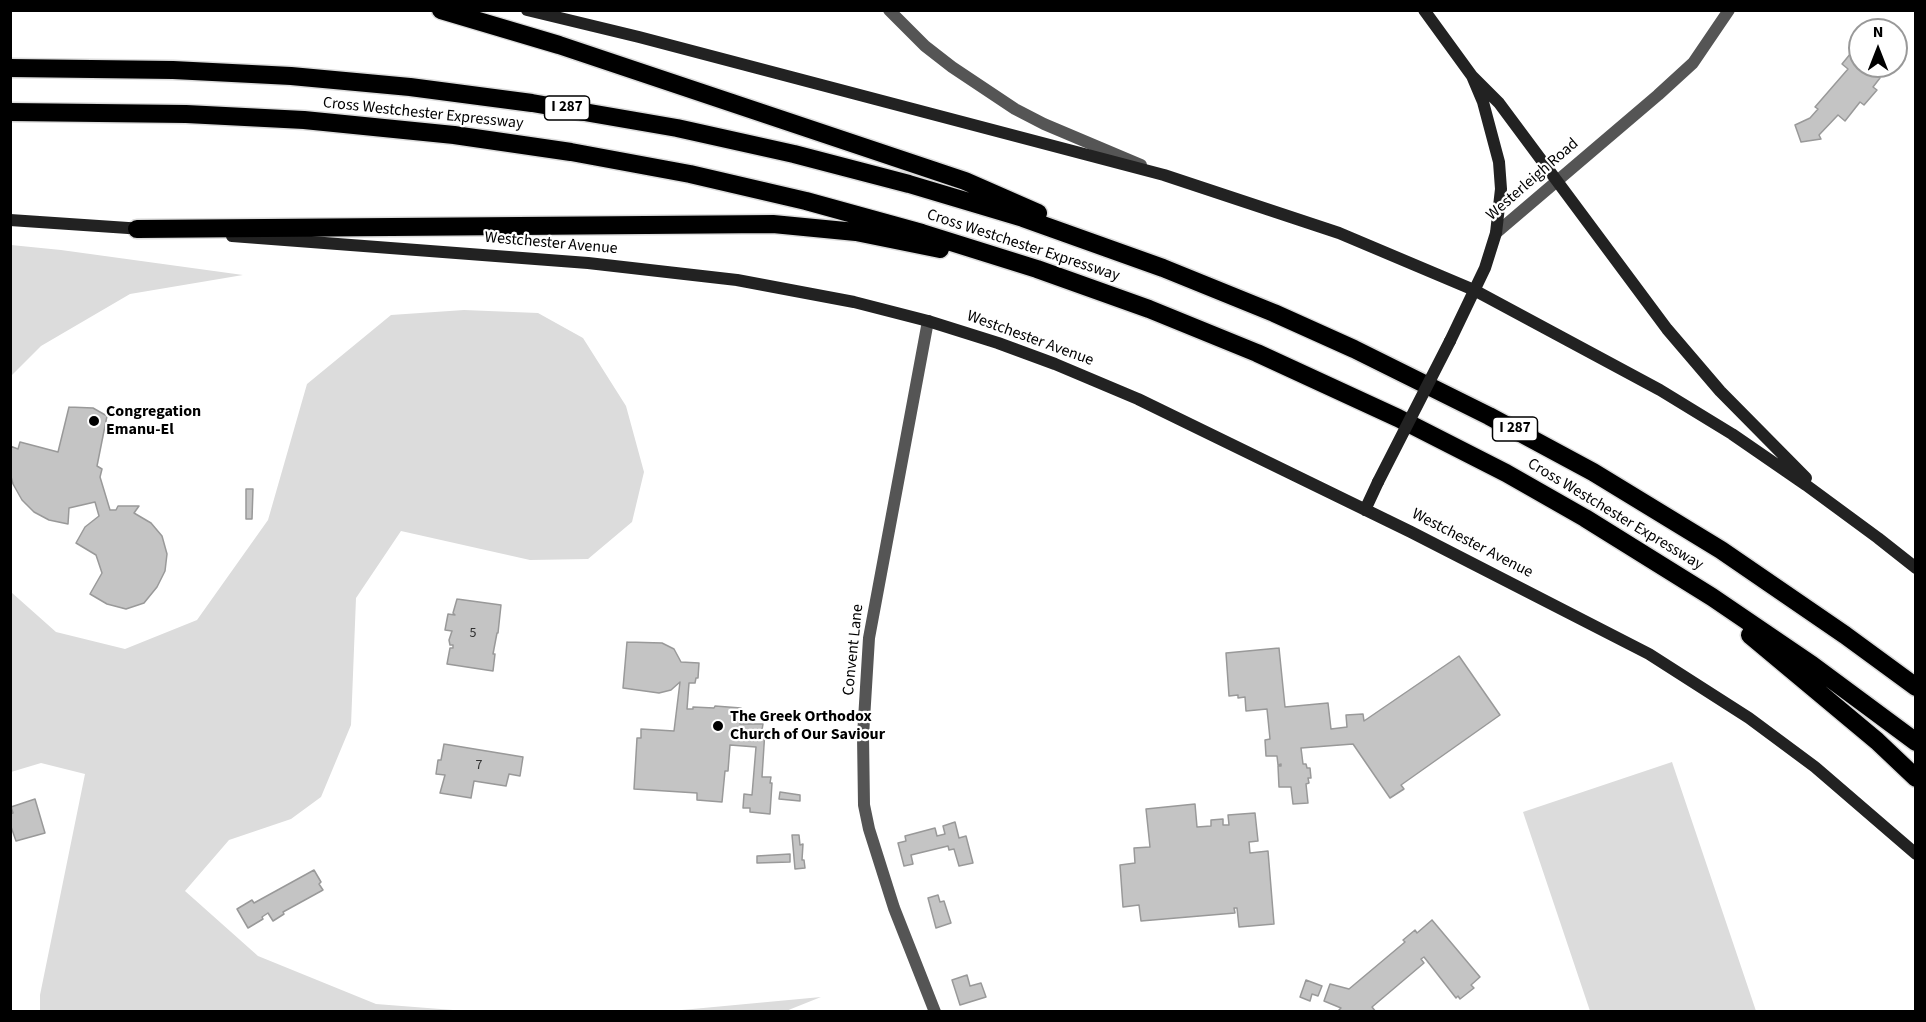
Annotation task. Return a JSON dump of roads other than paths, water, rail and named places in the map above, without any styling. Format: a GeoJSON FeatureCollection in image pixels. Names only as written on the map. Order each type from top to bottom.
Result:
{"type":"FeatureCollection","features":[{"type":"Feature","properties":{"kind":"highway"},"geometry":{"type":"LineString","coordinates":[[441,10],[559,45],[965,181],[1024,206],[1107,247]]}},
{"type":"Feature","properties":{"kind":"highway","name":"Cross Westchester Expressway"},"geometry":{"type":"LineString","coordinates":[[10,68],[173,70],[291,76],[410,87],[560,107],[706,134],[852,168],[995,209],[1107,247],[1218,290],[1346,345],[1435,388],[1541,443],[1645,503],[1729,556],[1916,686]]}},
{"type":"Feature","properties":{"kind":"highway","name":"Cross Westchester Expressway"},"geometry":{"type":"LineString","coordinates":[[10,112],[186,114],[304,120],[444,134],[572,152],[690,174],[816,204],[922,233],[1037,269],[1149,309],[1231,342],[1398,418],[1558,502],[1688,581],[1812,665],[1916,742]]}},
{"type":"Feature","properties":{"kind":"highway"},"geometry":{"type":"LineString","coordinates":[[137,229],[773,224],[856,232],[1037,269]]}},
{"type":"Feature","properties":{"kind":"highway"},"geometry":{"type":"LineString","coordinates":[[1688,581],[1877,741],[1916,778]]}},
{"type":"Feature","properties":{"kind":"main road"},"geometry":{"type":"LineString","coordinates":[[527,10],[639,37],[1164,175],[1339,233],[1474,290],[1660,390],[1732,434],[1833,505],[1916,568]]}},
{"type":"Feature","properties":{"kind":"main road"},"geometry":{"type":"LineString","coordinates":[[1424,10],[1472,76],[1499,103],[1667,329],[1720,391],[1833,505]]}},
{"type":"Feature","properties":{"kind":"main road"},"geometry":{"type":"LineString","coordinates":[[1472,76],[1483,102],[1499,162],[1501,189],[1496,233]]}},
{"type":"Feature","properties":{"kind":"main road","name":"Westchester Avenue"},"geometry":{"type":"LineString","coordinates":[[10,220],[577,262],[677,272],[796,290],[928,321],[1055,364],[1138,399],[1544,599],[1649,654],[1749,718],[1815,767],[1916,854]]}},
{"type":"Feature","properties":{"kind":"main road","name":"Westerleigh Road"},"geometry":{"type":"LineString","coordinates":[[1365,510],[1485,267],[1496,233]]}},
{"type":"Feature","properties":{"kind":"street"},"geometry":{"type":"LineString","coordinates":[[889,10],[926,46],[952,67],[1016,109],[1044,124],[1164,175]]}},
{"type":"Feature","properties":{"kind":"street","name":"Westerleigh Road"},"geometry":{"type":"LineString","coordinates":[[1496,233],[1693,63],[1729,10]]}},
{"type":"Feature","properties":{"kind":"street","name":"Convent Lane"},"geometry":{"type":"LineString","coordinates":[[928,321],[869,638],[863,736],[864,805],[869,829],[894,908],[935,1011]]}},
{"type":"Feature","properties":{"kind":"place","name":"Congregation Emanu-El"},"geometry":{"type":"Point","coordinates":[94,421]}},
{"type":"Feature","properties":{"kind":"place","name":"The Greek Orthodox Church of Our Saviour"},"geometry":{"type":"Point","coordinates":[718,726]}}]}
